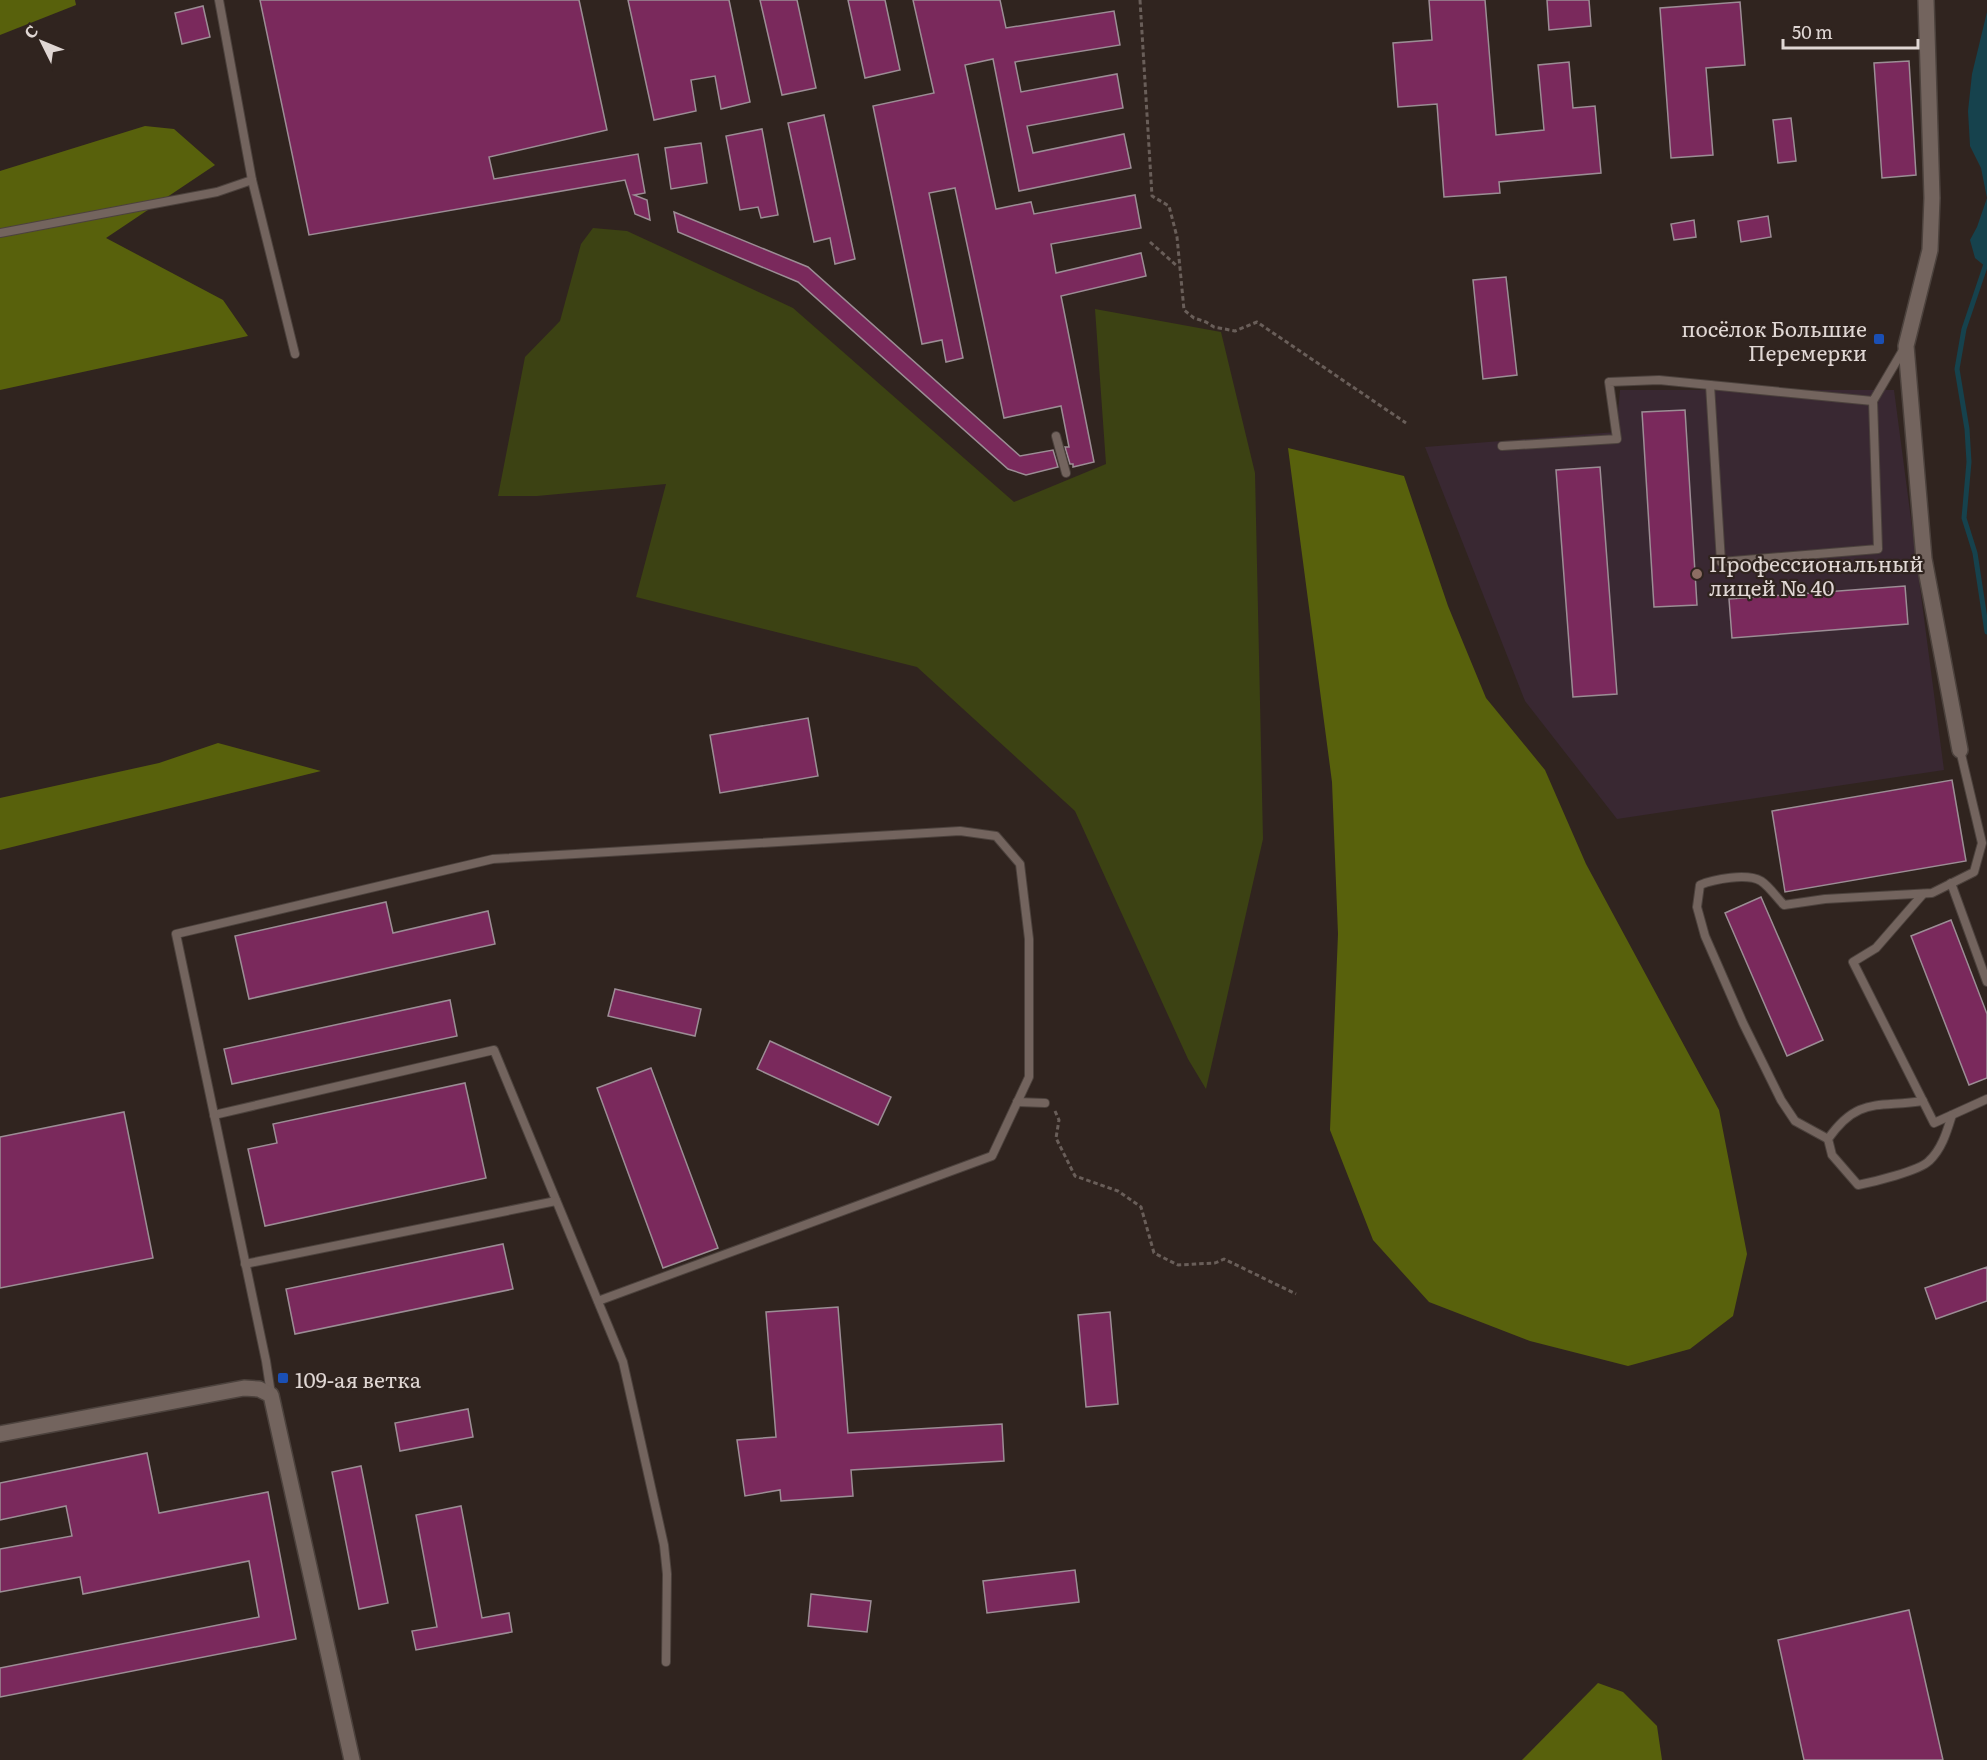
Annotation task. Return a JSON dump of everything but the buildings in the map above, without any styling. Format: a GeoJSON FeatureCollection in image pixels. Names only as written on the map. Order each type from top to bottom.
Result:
{"type":"FeatureCollection","features":[{"type":"Feature","properties":{"kind":"street"},"geometry":{"type":"LineString","coordinates":[[1926,0],[1932,198],[1930,250],[1906,346],[1924,559],[1960,750]]}},
{"type":"Feature","properties":{"kind":"street"},"geometry":{"type":"LineString","coordinates":[[0,1434],[244,1388],[259,1389],[271,1395],[352,1760]]}},
{"type":"Feature","properties":{"kind":"lane"},"geometry":{"type":"LineString","coordinates":[[219,0],[252,180],[295,354]]}},
{"type":"Feature","properties":{"kind":"lane"},"geometry":{"type":"LineString","coordinates":[[0,233],[217,192],[252,180]]}},
{"type":"Feature","properties":{"kind":"lane"},"geometry":{"type":"LineString","coordinates":[[1710,385],[1721,562],[1878,549],[1874,401],[1906,346]]}},
{"type":"Feature","properties":{"kind":"lane"},"geometry":{"type":"LineString","coordinates":[[1502,446],[1617,439],[1610,382],[1659,380],[1874,401]]}},
{"type":"Feature","properties":{"kind":"lane"},"geometry":{"type":"LineString","coordinates":[[1056,436],[1066,473]]}},
{"type":"Feature","properties":{"kind":"lane"},"geometry":{"type":"LineString","coordinates":[[1828,1138],[1795,1122],[1780,1100],[1705,936],[1697,907],[1700,885],[1716,879],[1760,880],[1784,905],[1825,899],[1932,894],[1974,872],[1982,843],[1960,750]]}},
{"type":"Feature","properties":{"kind":"lane"},"geometry":{"type":"LineString","coordinates":[[271,1395],[176,934],[493,860],[960,831],[996,836],[1020,864],[1029,939],[1029,1077],[992,1156],[598,1300]]}},
{"type":"Feature","properties":{"kind":"lane"},"geometry":{"type":"LineString","coordinates":[[1951,883],[1987,982]]}},
{"type":"Feature","properties":{"kind":"lane"},"geometry":{"type":"LineString","coordinates":[[1923,894],[1876,948],[1853,962],[1934,1123],[1987,1099]]}},
{"type":"Feature","properties":{"kind":"lane"},"geometry":{"type":"LineString","coordinates":[[213,1115],[494,1050],[623,1362],[664,1545],[666,1662]]}},
{"type":"Feature","properties":{"kind":"lane"},"geometry":{"type":"LineString","coordinates":[[1828,1138],[1840,1122],[1860,1108],[1923,1101]]}},
{"type":"Feature","properties":{"kind":"lane"},"geometry":{"type":"LineString","coordinates":[[1017,1102],[1045,1103]]}},
{"type":"Feature","properties":{"kind":"lane"},"geometry":{"type":"LineString","coordinates":[[1828,1138],[1832,1155],[1858,1185],[1884,1180],[1928,1163],[1942,1144],[1952,1115]]}},
{"type":"Feature","properties":{"kind":"lane"},"geometry":{"type":"LineString","coordinates":[[245,1264],[556,1201]]}},
{"type":"Feature","properties":{"kind":"path"},"geometry":{"type":"LineString","coordinates":[[1140,0],[1152,196],[1169,206],[1177,237],[1184,310],[1194,318],[1214,327],[1236,331],[1257,322],[1406,423]]}},
{"type":"Feature","properties":{"kind":"path"},"geometry":{"type":"LineString","coordinates":[[1150,242],[1179,268]]}},
{"type":"Feature","properties":{"kind":"path"},"geometry":{"type":"LineString","coordinates":[[1045,1103],[1054,1108],[1059,1120],[1056,1138],[1075,1176],[1118,1191],[1141,1207],[1154,1253],[1178,1265],[1215,1263],[1224,1259],[1296,1294]]}},
{"type":"Feature","properties":{"kind":"shaded area","name":"Профессиональный лицей № 40"},"geometry":{"type":"Polygon","coordinates":[[[1620,390],[1894,390],[1944,770],[1617,819],[1525,701],[1425,447],[1616,432],[1620,390]]]}},
{"type":"Feature","properties":{"kind":"green space"},"geometry":{"type":"Polygon","coordinates":[[[0,0],[75,0],[76,5],[0,35],[0,0]]]}},
{"type":"Feature","properties":{"kind":"green space"},"geometry":{"type":"Polygon","coordinates":[[[145,126],[174,129],[215,165],[106,238],[223,300],[248,336],[0,390],[0,171],[145,126]]]}},
{"type":"Feature","properties":{"kind":"green space"},"geometry":{"type":"Polygon","coordinates":[[[593,228],[627,231],[793,308],[1014,502],[1106,464],[1095,309],[1221,332],[1255,473],[1263,839],[1206,1089],[1188,1059],[1075,811],[917,667],[636,597],[666,484],[537,496],[498,496],[525,357],[560,321],[581,244],[593,228]]]}},
{"type":"Feature","properties":{"kind":"green space"},"geometry":{"type":"Polygon","coordinates":[[[1288,448],[1404,476],[1448,606],[1486,698],[1545,770],[1586,864],[1719,1110],[1747,1254],[1733,1316],[1690,1349],[1628,1366],[1530,1341],[1429,1302],[1373,1240],[1330,1130],[1338,934],[1332,782],[1288,448]]]}},
{"type":"Feature","properties":{"kind":"green space"},"geometry":{"type":"Polygon","coordinates":[[[218,743],[321,771],[0,850],[0,798],[159,763],[218,743]]]}},
{"type":"Feature","properties":{"kind":"green space"},"geometry":{"type":"Polygon","coordinates":[[[1598,1683],[1623,1692],[1657,1726],[1662,1760],[1522,1760],[1598,1683]]]}},
{"type":"Feature","properties":{"kind":"water"},"geometry":{"type":"Polygon","coordinates":[[[1987,12],[1987,198],[1981,168],[1970,146],[1968,111],[1972,74],[1987,12]]]}},
{"type":"Feature","properties":{"kind":"water"},"geometry":{"type":"Polygon","coordinates":[[[1987,198],[1986,267],[1975,258],[1970,240],[1987,198]]]}},
{"type":"Feature","properties":{"kind":"waterway"},"geometry":{"type":"LineString","coordinates":[[1987,261],[1964,329],[1957,369],[1967,429],[1969,462],[1964,518],[1975,553],[1987,632]]}},
{"type":"Feature","properties":{"kind":"place","name":"посёлок Большие Перемерки"},"geometry":{"type":"Point","coordinates":[1879,339]}},
{"type":"Feature","properties":{"kind":"place","name":"Профессиональный лицей № 40"},"geometry":{"type":"Point","coordinates":[1697,574]}},
{"type":"Feature","properties":{"kind":"place","name":"109-ая ветка"},"geometry":{"type":"Point","coordinates":[283,1378]}}]}
